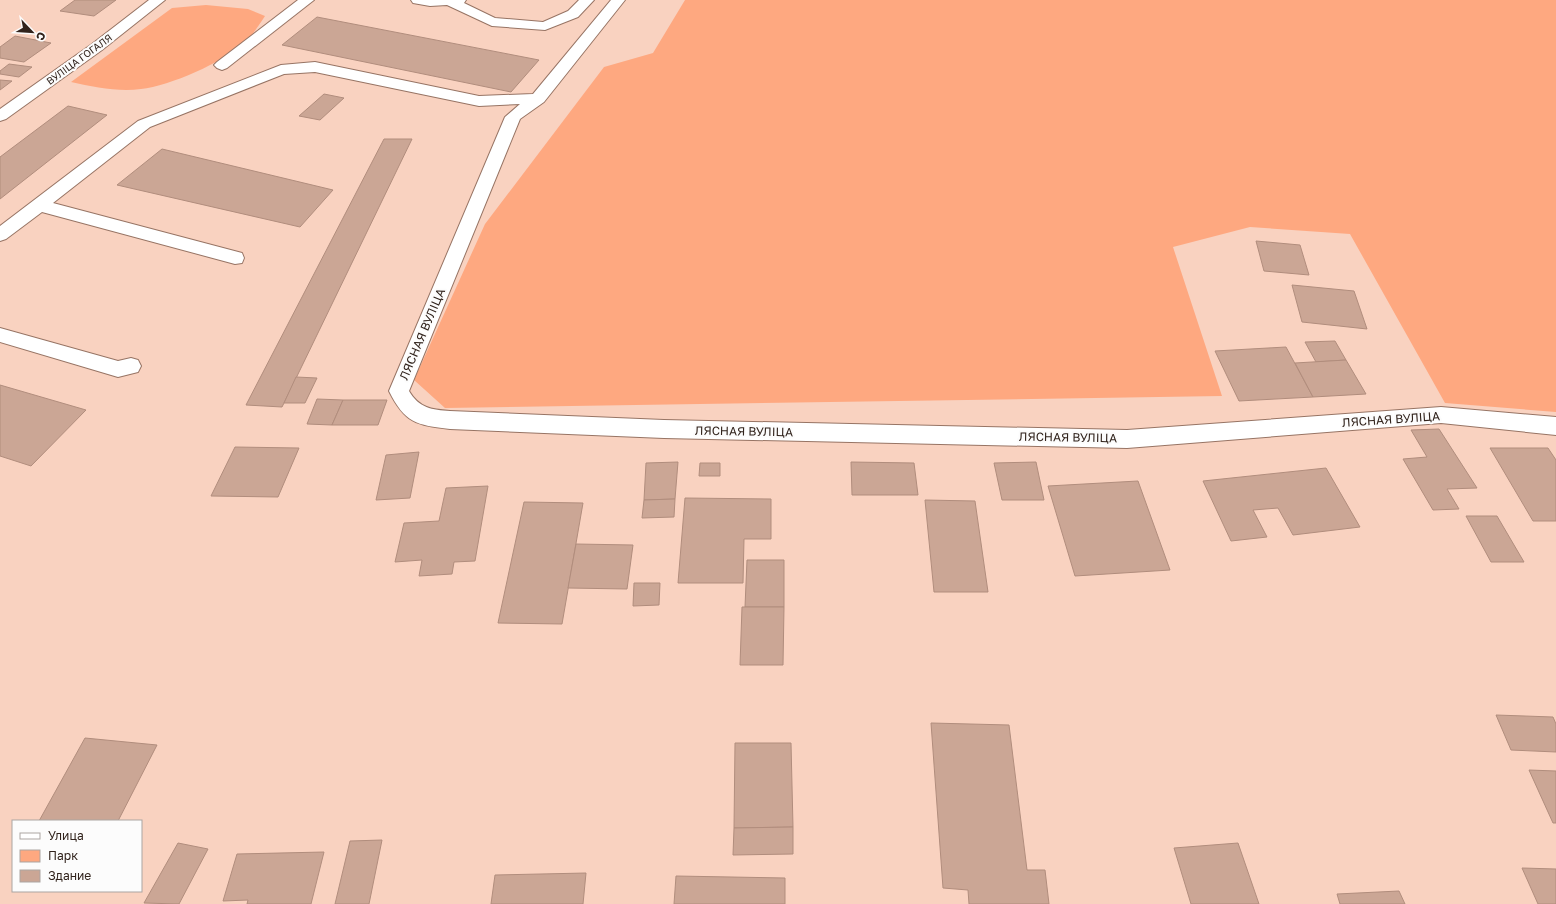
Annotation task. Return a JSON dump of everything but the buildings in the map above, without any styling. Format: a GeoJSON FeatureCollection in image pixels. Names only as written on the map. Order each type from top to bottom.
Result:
{"type":"FeatureCollection","features":[{"type":"Feature","properties":{"kind":"street","name":"ВУЛІЦА ГОГАЛЯ"},"geometry":{"type":"LineString","coordinates":[[0,116],[97,47],[158,0]]}},
{"type":"Feature","properties":{"kind":"street"},"geometry":{"type":"LineString","coordinates":[[222,65],[307,0]]}},
{"type":"Feature","properties":{"kind":"street"},"geometry":{"type":"LineString","coordinates":[[418,0],[430,2],[454,1],[492,22],[545,26],[573,14],[587,0]]}},
{"type":"Feature","properties":{"kind":"street","name":"ЛЯСНАЯ ВУЛІЦА"},"geometry":{"type":"LineString","coordinates":[[618,0],[538,98],[513,117],[399,391],[404,403],[420,416],[450,420],[664,429],[1127,439],[1441,415],[1556,426]]}},
{"type":"Feature","properties":{"kind":"street"},"geometry":{"type":"LineString","coordinates":[[0,235],[144,124],[281,70],[315,67],[479,101],[538,98]]}},
{"type":"Feature","properties":{"kind":"street"},"geometry":{"type":"LineString","coordinates":[[38,205],[235,258]]}},
{"type":"Feature","properties":{"kind":"street"},"geometry":{"type":"LineString","coordinates":[[0,335],[118,369],[131,366]]}},
{"type":"Feature","properties":{"kind":"green space"},"geometry":{"type":"Polygon","coordinates":[[[685,0],[1556,0],[1556,412],[1445,403],[1350,234],[1250,227],[1173,247],[1222,396],[445,408],[414,380],[485,224],[604,67],[653,53],[685,0]]]}},
{"type":"Feature","properties":{"kind":"green space"},"geometry":{"type":"Polygon","coordinates":[[[206,5],[248,9],[265,16],[245,43],[224,58],[181,78],[153,87],[132,90],[97,87],[71,82],[172,8],[206,5]]]}}]}
